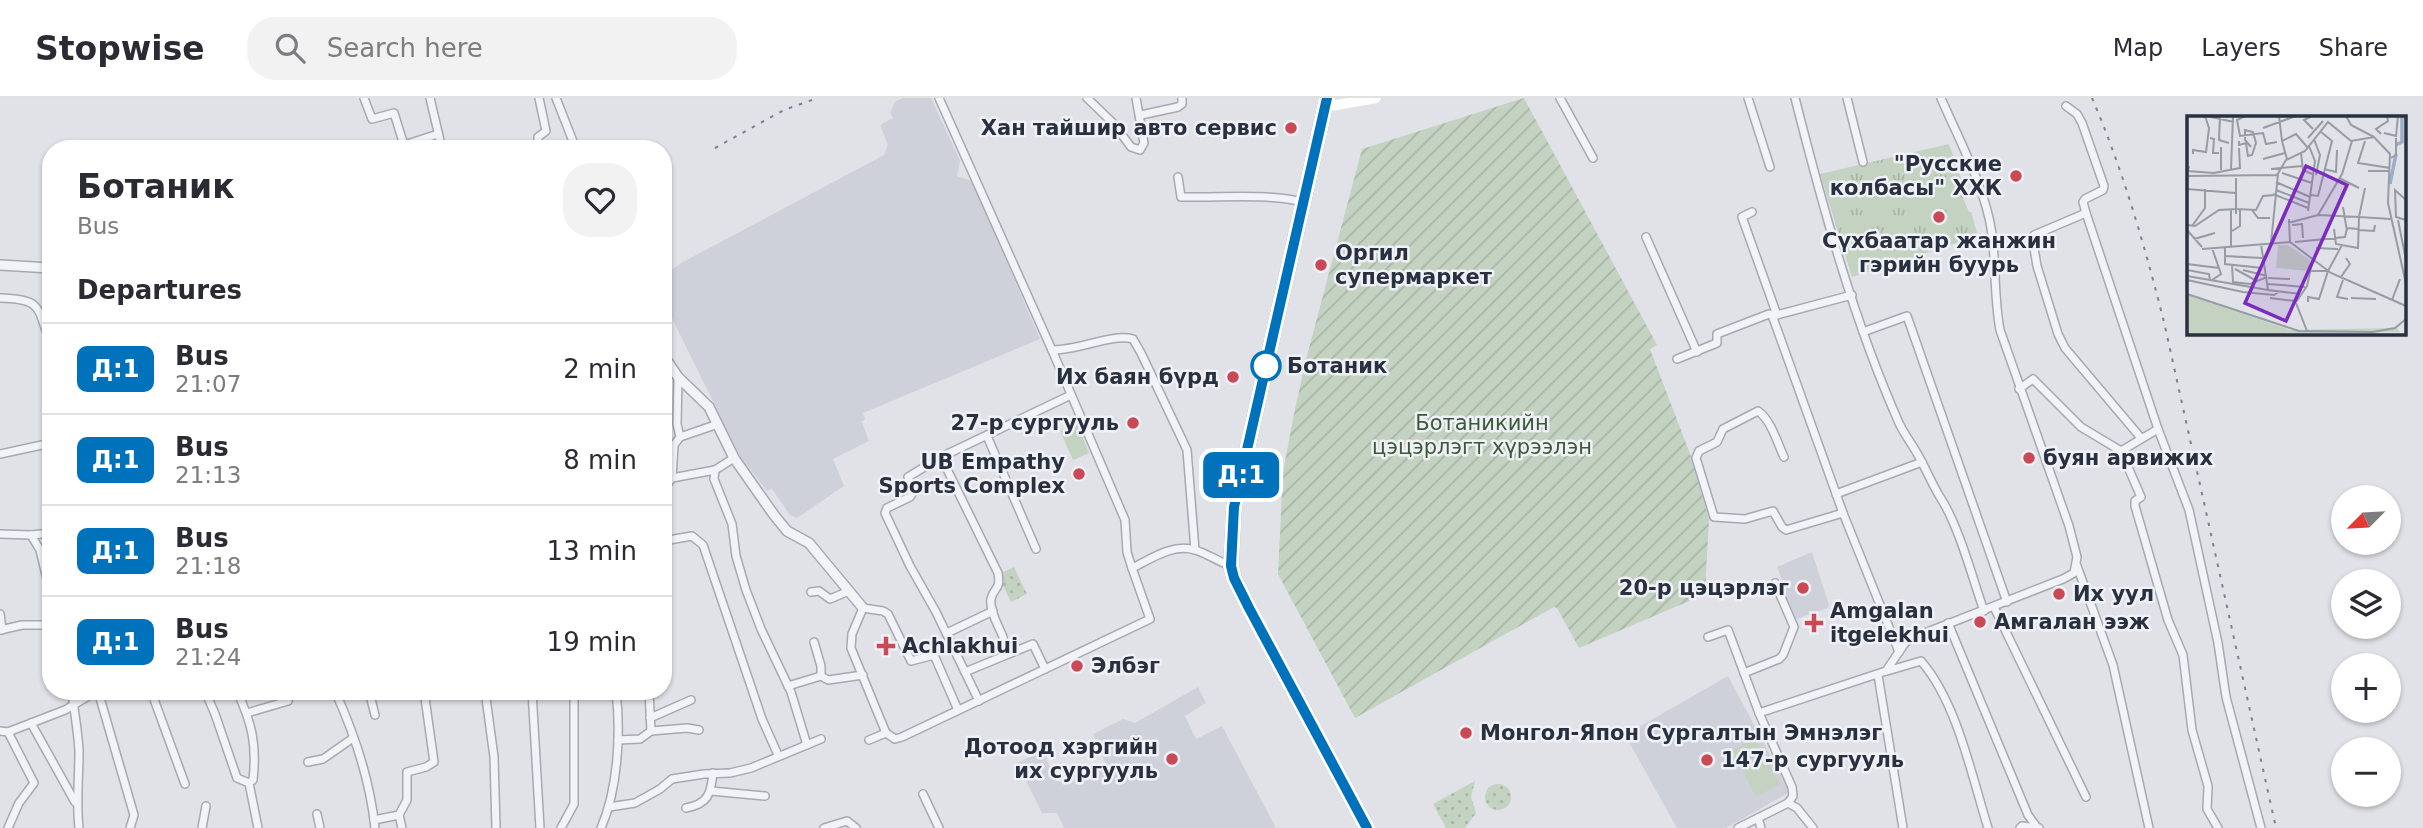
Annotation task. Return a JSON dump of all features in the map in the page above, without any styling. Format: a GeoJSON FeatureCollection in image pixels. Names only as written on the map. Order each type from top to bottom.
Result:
{"type":"FeatureCollection","features":[{"type":"Feature","properties":{"kind":"highway"},"geometry":{"type":"LineString","coordinates":[[1326,102],[1234,507],[1231,566],[1254,619],[1367,828]]}},
{"type":"Feature","properties":{"kind":"main road"},"geometry":{"type":"LineString","coordinates":[[1326,102],[1376,98]]}},
{"type":"Feature","properties":{"kind":"street"},"geometry":{"type":"LineString","coordinates":[[364,98],[372,119],[394,113],[402,140]]}},
{"type":"Feature","properties":{"kind":"street"},"geometry":{"type":"LineString","coordinates":[[430,98],[440,140]]}},
{"type":"Feature","properties":{"kind":"street"},"geometry":{"type":"LineString","coordinates":[[537,140],[537,137],[546,131],[539,98]]}},
{"type":"Feature","properties":{"kind":"street"},"geometry":{"type":"LineString","coordinates":[[556,98],[572,140]]}},
{"type":"Feature","properties":{"kind":"street"},"geometry":{"type":"LineString","coordinates":[[863,608],[852,634],[851,648],[886,733],[895,739],[1150,619],[1132,568],[1125,520],[939,98]]}},
{"type":"Feature","properties":{"kind":"street"},"geometry":{"type":"LineString","coordinates":[[1087,98],[1113,123],[1131,146],[1140,150],[1144,143],[1136,98]]}},
{"type":"Feature","properties":{"kind":"street"},"geometry":{"type":"LineString","coordinates":[[1141,115],[1178,107],[1182,104],[1182,98]]}},
{"type":"Feature","properties":{"kind":"street"},"geometry":{"type":"LineString","coordinates":[[1560,98],[1578,132],[1585,139],[1593,158]]}},
{"type":"Feature","properties":{"kind":"street"},"geometry":{"type":"LineString","coordinates":[[1748,98],[1770,167]]}},
{"type":"Feature","properties":{"kind":"street"},"geometry":{"type":"LineString","coordinates":[[1795,98],[1819,194],[1863,332],[1900,426],[1922,462],[1957,535],[1984,611]]}},
{"type":"Feature","properties":{"kind":"street"},"geometry":{"type":"LineString","coordinates":[[1847,98],[1863,162]]}},
{"type":"Feature","properties":{"kind":"street"},"geometry":{"type":"LineString","coordinates":[[1941,98],[1986,210],[1992,233],[2000,330],[2068,526],[2077,566],[2113,665],[2149,828]]}},
{"type":"Feature","properties":{"kind":"street"},"geometry":{"type":"LineString","coordinates":[[2066,106],[2077,114],[2082,123],[2104,186],[2103,190],[2085,198],[2085,213],[2158,429],[2192,519],[2218,643],[2226,696],[2261,828]]}},
{"type":"Feature","properties":{"kind":"street"},"geometry":{"type":"LineString","coordinates":[[420,140],[439,134]]}},
{"type":"Feature","properties":{"kind":"street"},"geometry":{"type":"LineString","coordinates":[[1178,177],[1181,197],[1223,198],[1250,195],[1303,201]]}},
{"type":"Feature","properties":{"kind":"street"},"geometry":{"type":"LineString","coordinates":[[1752,212],[1742,217],[1774,315],[1843,513],[1899,652]]}},
{"type":"Feature","properties":{"kind":"street"},"geometry":{"type":"LineString","coordinates":[[2085,213],[2034,235],[2038,266],[2050,312],[2065,348],[2141,438]]}},
{"type":"Feature","properties":{"kind":"street"},"geometry":{"type":"LineString","coordinates":[[1646,237],[1697,352]]}},
{"type":"Feature","properties":{"kind":"street"},"geometry":{"type":"LineString","coordinates":[[0,265],[42,267]]}},
{"type":"Feature","properties":{"kind":"street"},"geometry":{"type":"LineString","coordinates":[[1677,359],[1717,343],[1717,334],[1774,315],[1852,295]]}},
{"type":"Feature","properties":{"kind":"street"},"geometry":{"type":"LineString","coordinates":[[0,298],[31,301],[42,315]]}},
{"type":"Feature","properties":{"kind":"street"},"geometry":{"type":"LineString","coordinates":[[1863,332],[1907,316],[2007,602]]}},
{"type":"Feature","properties":{"kind":"street"},"geometry":{"type":"LineString","coordinates":[[1052,350],[1074,349],[1122,336],[1133,339],[1187,450],[1195,550]]}},
{"type":"Feature","properties":{"kind":"street"},"geometry":{"type":"LineString","coordinates":[[672,368],[703,400],[734,458],[787,531],[809,543],[863,608],[888,614],[911,661],[934,655],[958,710]]}},
{"type":"Feature","properties":{"kind":"street"},"geometry":{"type":"LineString","coordinates":[[678,377],[677,424],[680,437]]}},
{"type":"Feature","properties":{"kind":"street"},"geometry":{"type":"LineString","coordinates":[[2019,389],[2033,379],[2081,427],[2121,450],[2141,496],[2135,501],[2135,506],[2168,620],[2183,655],[2192,730],[2208,786],[2207,809],[2218,828]]}},
{"type":"Feature","properties":{"kind":"street"},"geometry":{"type":"LineString","coordinates":[[979,701],[885,513],[887,508],[912,494],[908,477],[941,457],[1071,395]]}},
{"type":"Feature","properties":{"kind":"street"},"geometry":{"type":"LineString","coordinates":[[1784,457],[1762,413],[1758,411],[1723,429],[1717,442],[1699,452],[1696,458],[1714,517],[1745,519],[1773,511],[1786,530],[1843,513]]}},
{"type":"Feature","properties":{"kind":"street"},"geometry":{"type":"LineString","coordinates":[[718,424],[680,437],[674,445],[672,478],[715,470],[734,458]]}},
{"type":"Feature","properties":{"kind":"street"},"geometry":{"type":"LineString","coordinates":[[2121,450],[2158,429]]}},
{"type":"Feature","properties":{"kind":"street"},"geometry":{"type":"LineString","coordinates":[[987,436],[1036,549]]}},
{"type":"Feature","properties":{"kind":"street"},"geometry":{"type":"LineString","coordinates":[[0,454],[42,445]]}},
{"type":"Feature","properties":{"kind":"street"},"geometry":{"type":"LineString","coordinates":[[941,457],[998,573],[1000,584],[991,600],[1003,637]]}},
{"type":"Feature","properties":{"kind":"street"},"geometry":{"type":"LineString","coordinates":[[1836,494],[1922,462]]}},
{"type":"Feature","properties":{"kind":"street"},"geometry":{"type":"LineString","coordinates":[[715,470],[714,479],[732,524],[736,556],[746,590],[788,686],[807,745]]}},
{"type":"Feature","properties":{"kind":"street"},"geometry":{"type":"LineString","coordinates":[[0,534],[42,534]]}},
{"type":"Feature","properties":{"kind":"street"},"geometry":{"type":"LineString","coordinates":[[31,536],[42,558]]}},
{"type":"Feature","properties":{"kind":"street"},"geometry":{"type":"LineString","coordinates":[[672,539],[692,536],[703,545],[762,719],[778,755]]}},
{"type":"Feature","properties":{"kind":"street"},"geometry":{"type":"LineString","coordinates":[[1132,568],[1173,549],[1195,550],[1231,566]]}},
{"type":"Feature","properties":{"kind":"street"},"geometry":{"type":"LineString","coordinates":[[1903,828],[1882,673],[1912,638],[2063,579],[2074,573],[2077,566]]}},
{"type":"Feature","properties":{"kind":"street"},"geometry":{"type":"LineString","coordinates":[[1744,673],[1783,655],[1794,627],[1775,583]]}},
{"type":"Feature","properties":{"kind":"street"},"geometry":{"type":"LineString","coordinates":[[811,593],[819,591],[830,599],[849,591]]}},
{"type":"Feature","properties":{"kind":"street"},"geometry":{"type":"LineString","coordinates":[[1994,607],[2086,797]]}},
{"type":"Feature","properties":{"kind":"street"},"geometry":{"type":"LineString","coordinates":[[947,633],[993,611]]}},
{"type":"Feature","properties":{"kind":"street"},"geometry":{"type":"LineString","coordinates":[[0,614],[1,630],[22,625],[42,625]]}},
{"type":"Feature","properties":{"kind":"street"},"geometry":{"type":"LineString","coordinates":[[1948,623],[2028,815],[2038,827]]}},
{"type":"Feature","properties":{"kind":"street"},"geometry":{"type":"LineString","coordinates":[[1708,637],[1728,630],[1759,713],[1793,789],[1788,803],[1748,826],[1738,828]]}},
{"type":"Feature","properties":{"kind":"street"},"geometry":{"type":"LineString","coordinates":[[814,642],[821,676]]}},
{"type":"Feature","properties":{"kind":"street"},"geometry":{"type":"LineString","coordinates":[[965,672],[1033,643],[1045,669]]}},
{"type":"Feature","properties":{"kind":"street"},"geometry":{"type":"LineString","coordinates":[[1759,713],[1921,662],[1930,671],[1951,712],[1988,828]]}},
{"type":"Feature","properties":{"kind":"street"},"geometry":{"type":"LineString","coordinates":[[788,686],[821,676],[828,680],[863,675]]}},
{"type":"Feature","properties":{"kind":"street"},"geometry":{"type":"LineString","coordinates":[[73,700],[79,752],[76,803],[79,828]]}},
{"type":"Feature","properties":{"kind":"street"},"geometry":{"type":"LineString","coordinates":[[8,828],[19,803],[34,782],[4,732],[81,700]]}},
{"type":"Feature","properties":{"kind":"street"},"geometry":{"type":"LineString","coordinates":[[100,700],[134,815],[130,828]]}},
{"type":"Feature","properties":{"kind":"street"},"geometry":{"type":"LineString","coordinates":[[153,700],[185,784]]}},
{"type":"Feature","properties":{"kind":"street"},"geometry":{"type":"LineString","coordinates":[[209,700],[237,778],[249,783]]}},
{"type":"Feature","properties":{"kind":"street"},"geometry":{"type":"LineString","coordinates":[[241,700],[253,732],[256,754],[253,780],[249,783]]}},
{"type":"Feature","properties":{"kind":"street"},"geometry":{"type":"LineString","coordinates":[[247,713],[288,700]]}},
{"type":"Feature","properties":{"kind":"street"},"geometry":{"type":"LineString","coordinates":[[339,700],[371,793],[375,824],[399,815]]}},
{"type":"Feature","properties":{"kind":"street"},"geometry":{"type":"LineString","coordinates":[[371,700],[375,715]]}},
{"type":"Feature","properties":{"kind":"street"},"geometry":{"type":"LineString","coordinates":[[402,828],[399,815],[407,800],[407,772],[426,767],[433,762],[425,700]]}},
{"type":"Feature","properties":{"kind":"street"},"geometry":{"type":"LineString","coordinates":[[486,700],[494,757],[496,828]]}},
{"type":"Feature","properties":{"kind":"street"},"geometry":{"type":"LineString","coordinates":[[533,700],[540,828]]}},
{"type":"Feature","properties":{"kind":"street"},"geometry":{"type":"LineString","coordinates":[[561,828],[574,804],[574,700]]}},
{"type":"Feature","properties":{"kind":"street"},"geometry":{"type":"LineString","coordinates":[[601,828],[609,807],[618,740],[616,700]]}},
{"type":"Feature","properties":{"kind":"street"},"geometry":{"type":"LineString","coordinates":[[649,700],[652,731]]}},
{"type":"Feature","properties":{"kind":"street"},"geometry":{"type":"LineString","coordinates":[[650,718],[691,700]]}},
{"type":"Feature","properties":{"kind":"street"},"geometry":{"type":"LineString","coordinates":[[31,723],[76,803]]}},
{"type":"Feature","properties":{"kind":"street"},"geometry":{"type":"LineString","coordinates":[[618,740],[640,739],[652,731],[687,728],[699,730]]}},
{"type":"Feature","properties":{"kind":"street"},"geometry":{"type":"LineString","coordinates":[[869,740],[886,733]]}},
{"type":"Feature","properties":{"kind":"street"},"geometry":{"type":"LineString","coordinates":[[308,762],[323,759],[353,737]]}},
{"type":"Feature","properties":{"kind":"street"},"geometry":{"type":"LineString","coordinates":[[609,807],[635,803],[672,779],[751,768],[821,739]]}},
{"type":"Feature","properties":{"kind":"street"},"geometry":{"type":"LineString","coordinates":[[687,808],[701,804],[711,791],[713,773]]}},
{"type":"Feature","properties":{"kind":"street"},"geometry":{"type":"LineString","coordinates":[[249,783],[258,828]]}},
{"type":"Feature","properties":{"kind":"street"},"geometry":{"type":"LineString","coordinates":[[711,791],[765,796]]}},
{"type":"Feature","properties":{"kind":"street"},"geometry":{"type":"LineString","coordinates":[[923,794],[939,828]]}},
{"type":"Feature","properties":{"kind":"street"},"geometry":{"type":"LineString","coordinates":[[1788,803],[1797,808],[1814,828]]}},
{"type":"Feature","properties":{"kind":"street"},"geometry":{"type":"LineString","coordinates":[[202,828],[206,806]]}},
{"type":"Feature","properties":{"kind":"street"},"geometry":{"type":"LineString","coordinates":[[317,814],[320,828]]}},
{"type":"Feature","properties":{"kind":"street"},"geometry":{"type":"LineString","coordinates":[[1758,818],[1761,828]]}},
{"type":"Feature","properties":{"kind":"street"},"geometry":{"type":"LineString","coordinates":[[824,828],[847,821],[853,823],[856,828]]}},
{"type":"Feature","properties":{"kind":"street"},"geometry":{"type":"LineString","coordinates":[[2020,828],[2038,827]]}},
{"type":"Feature","properties":{"kind":"shaded area"},"geometry":{"type":"Polygon","coordinates":[[[903,98],[931,98],[960,161],[957,176],[972,181],[1040,339],[863,413],[865,419],[862,422],[869,441],[833,459],[844,486],[797,518],[790,515],[772,489],[767,491],[740,456],[672,318],[672,269],[884,155],[888,145],[880,125],[893,118],[890,112],[896,101],[903,98]]]}},
{"type":"Feature","properties":{"kind":"shaded area","name":"20-р цэцэрлэг"},"geometry":{"type":"Polygon","coordinates":[[[1812,552],[1829,605],[1828,608],[1796,619],[1780,585],[1783,583],[1777,567],[1812,552]]]}},
{"type":"Feature","properties":{"kind":"shaded area","name":"147-р сургууль"},"geometry":{"type":"Polygon","coordinates":[[[1728,676],[1787,786],[1788,793],[1726,828],[1677,828],[1625,735],[1728,676]]]}},
{"type":"Feature","properties":{"kind":"shaded area","name":"Дотоод хэргийн их сургууль"},"geometry":{"type":"Polygon","coordinates":[[[1198,687],[1206,703],[1185,716],[1196,739],[1222,726],[1276,828],[1064,828],[1057,813],[1042,813],[1017,763],[1037,754],[1045,756],[1056,781],[1069,784],[1106,764],[1093,734],[1123,719],[1135,723],[1198,687]]]}},
{"type":"Feature","properties":{"kind":"green space","name":"Ботаникийн цэцэрлэгт хүрээлэн"},"geometry":{"type":"Polygon","coordinates":[[[1524,98],[1657,345],[1650,349],[1692,459],[1709,519],[1705,592],[1579,648],[1554,607],[1355,718],[1278,574],[1283,472],[1295,409],[1362,149],[1524,98]]]}},
{"type":"Feature","properties":{"kind":"green space"},"geometry":{"type":"Polygon","coordinates":[[[1949,144],[1967,196],[1963,198],[1971,212],[1978,236],[1852,277],[1820,174],[1949,144]]]}},
{"type":"Feature","properties":{"kind":"green space"},"geometry":{"type":"Polygon","coordinates":[[[1077,424],[1089,453],[1073,460],[1060,431],[1077,424]]]}},
{"type":"Feature","properties":{"kind":"green space"},"geometry":{"type":"Polygon","coordinates":[[[1014,567],[1027,594],[1011,602],[998,575],[1014,567]]]}},
{"type":"Feature","properties":{"kind":"green space"},"geometry":{"type":"Polygon","coordinates":[[[1755,738],[1780,784],[1756,797],[1732,750],[1755,738]]]}},
{"type":"Feature","properties":{"kind":"green space"},"geometry":{"type":"Polygon","coordinates":[[[1475,781],[1471,797],[1476,813],[1465,828],[1446,828],[1433,804],[1475,781]]]}},
{"type":"Feature","properties":{"kind":"green space"},"geometry":{"type":"Polygon","coordinates":[[[1498,784],[1507,788],[1511,797],[1507,806],[1498,810],[1489,806],[1485,797],[1489,788],[1498,784]]]}},
{"type":"Feature","properties":{"kind":"railway"},"geometry":{"type":"LineString","coordinates":[[2092,98],[2114,153],[2164,322],[2276,828]]}},
{"type":"Feature","properties":{"kind":"railway"},"geometry":{"type":"LineString","coordinates":[[715,148],[784,110],[812,100]]}},
{"type":"Feature","properties":{"kind":"bus line","name":"Д:1"},"geometry":{"type":"LineString","coordinates":[[1327,98],[1234,507],[1231,566],[1249,608],[1367,828]]}},
{"type":"Feature","properties":{"kind":"place","name":"Хан тайшир авто сервис"},"geometry":{"type":"Point","coordinates":[1291,128]}},
{"type":"Feature","properties":{"kind":"place","name":"\"Русские колбасы\" ХХК"},"geometry":{"type":"Point","coordinates":[2016,176]}},
{"type":"Feature","properties":{"kind":"place","name":"Сүхбаатар жанжин гэрийн буурь"},"geometry":{"type":"Point","coordinates":[1939,217]}},
{"type":"Feature","properties":{"kind":"place","name":"Оргил супермаркет"},"geometry":{"type":"Point","coordinates":[1321,265]}},
{"type":"Feature","properties":{"kind":"place","name":"Ботаник"},"geometry":{"type":"Point","coordinates":[1266,366]}},
{"type":"Feature","properties":{"kind":"place","name":"Их баян бүрд"},"geometry":{"type":"Point","coordinates":[1233,377]}},
{"type":"Feature","properties":{"kind":"place","name":"27-р сургууль"},"geometry":{"type":"Point","coordinates":[1133,423]}},
{"type":"Feature","properties":{"kind":"place","name":"буян арвижих"},"geometry":{"type":"Point","coordinates":[2029,458]}},
{"type":"Feature","properties":{"kind":"place","name":"UB Empathy Sports Complex"},"geometry":{"type":"Point","coordinates":[1079,474]}},
{"type":"Feature","properties":{"kind":"place","name":"20-р цэцэрлэг"},"geometry":{"type":"Point","coordinates":[1803,588]}},
{"type":"Feature","properties":{"kind":"place","name":"Их уул"},"geometry":{"type":"Point","coordinates":[2059,594]}},
{"type":"Feature","properties":{"kind":"place","name":"Амгалан ээж"},"geometry":{"type":"Point","coordinates":[1980,622]}},
{"type":"Feature","properties":{"kind":"place","name":"Amgalan itgelekhui"},"geometry":{"type":"Point","coordinates":[1814,623]}},
{"type":"Feature","properties":{"kind":"place","name":"Achlakhui"},"geometry":{"type":"Point","coordinates":[886,646]}},
{"type":"Feature","properties":{"kind":"place","name":"Элбэг"},"geometry":{"type":"Point","coordinates":[1077,666]}},
{"type":"Feature","properties":{"kind":"place","name":"Монгол-Япон Сургалтын Эмнэлэг"},"geometry":{"type":"Point","coordinates":[1466,733]}},
{"type":"Feature","properties":{"kind":"place","name":"Дотоод хэргийн их сургууль"},"geometry":{"type":"Point","coordinates":[1172,759]}},
{"type":"Feature","properties":{"kind":"place","name":"147-р сургууль"},"geometry":{"type":"Point","coordinates":[1707,760]}}]}
